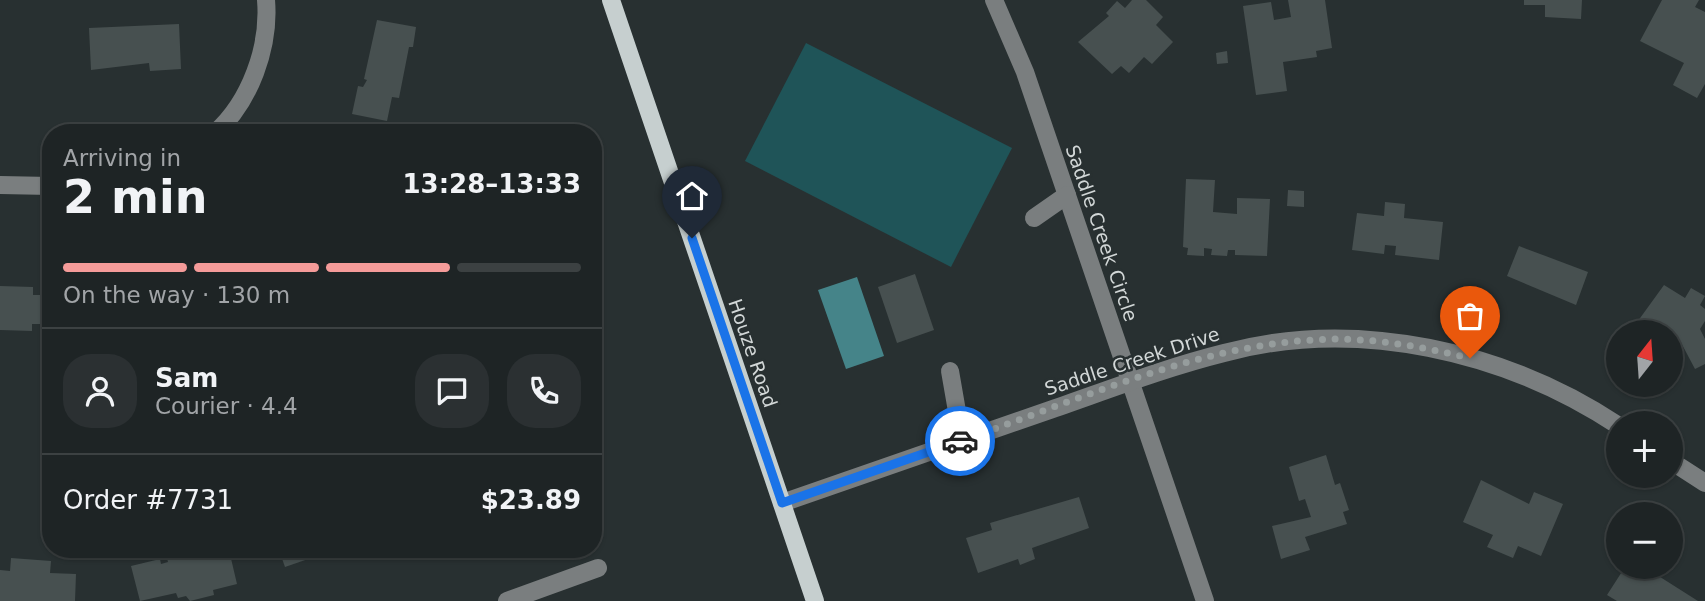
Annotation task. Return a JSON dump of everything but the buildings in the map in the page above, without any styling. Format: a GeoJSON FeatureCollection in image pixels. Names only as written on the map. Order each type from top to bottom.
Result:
{"type":"FeatureCollection","features":[{"type":"Feature","properties":{"kind":"main road","name":"Houze Road"},"geometry":{"type":"LineString","coordinates":[[611,0],[815,601]]}},
{"type":"Feature","properties":{"kind":"street"},"geometry":{"type":"LineString","coordinates":[[225,124],[249,88],[264,44],[266,0]]}},
{"type":"Feature","properties":{"kind":"street","name":"Saddle Creek Circle"},"geometry":{"type":"LineString","coordinates":[[994,0],[1025,72],[1205,601]]}},
{"type":"Feature","properties":{"kind":"street"},"geometry":{"type":"LineString","coordinates":[[0,185],[42,186]]}},
{"type":"Feature","properties":{"kind":"street"},"geometry":{"type":"LineString","coordinates":[[1034,218],[1067,195]]}},
{"type":"Feature","properties":{"kind":"street","name":"Saddle Creek Drive"},"geometry":{"type":"LineString","coordinates":[[782,503],[1131,382],[1226,352],[1311,340],[1363,340],[1406,344],[1491,363],[1547,385],[1606,419]]}},
{"type":"Feature","properties":{"kind":"street"},"geometry":{"type":"LineString","coordinates":[[950,371],[962,440]]}},
{"type":"Feature","properties":{"kind":"street"},"geometry":{"type":"LineString","coordinates":[[1683,469],[1705,483]]}},
{"type":"Feature","properties":{"kind":"street"},"geometry":{"type":"LineString","coordinates":[[507,601],[598,568]]}},
{"type":"Feature","properties":{"kind":"shaded area"},"geometry":{"type":"Polygon","coordinates":[[[806,43],[1012,148],[951,267],[745,161],[806,43]]]}},
{"type":"Feature","properties":{"kind":"shaded area"},"geometry":{"type":"Polygon","coordinates":[[[857,277],[884,356],[846,369],[818,290],[857,277]]]}},
{"type":"Feature","properties":{"kind":"way so far"},"geometry":{"type":"LineString","coordinates":[[960,441],[1226,352],[1311,340],[1363,340],[1406,344],[1470,358]]}},
{"type":"Feature","properties":{"kind":"route"},"geometry":{"type":"LineString","coordinates":[[692,238],[782,503],[960,441]]}}]}
